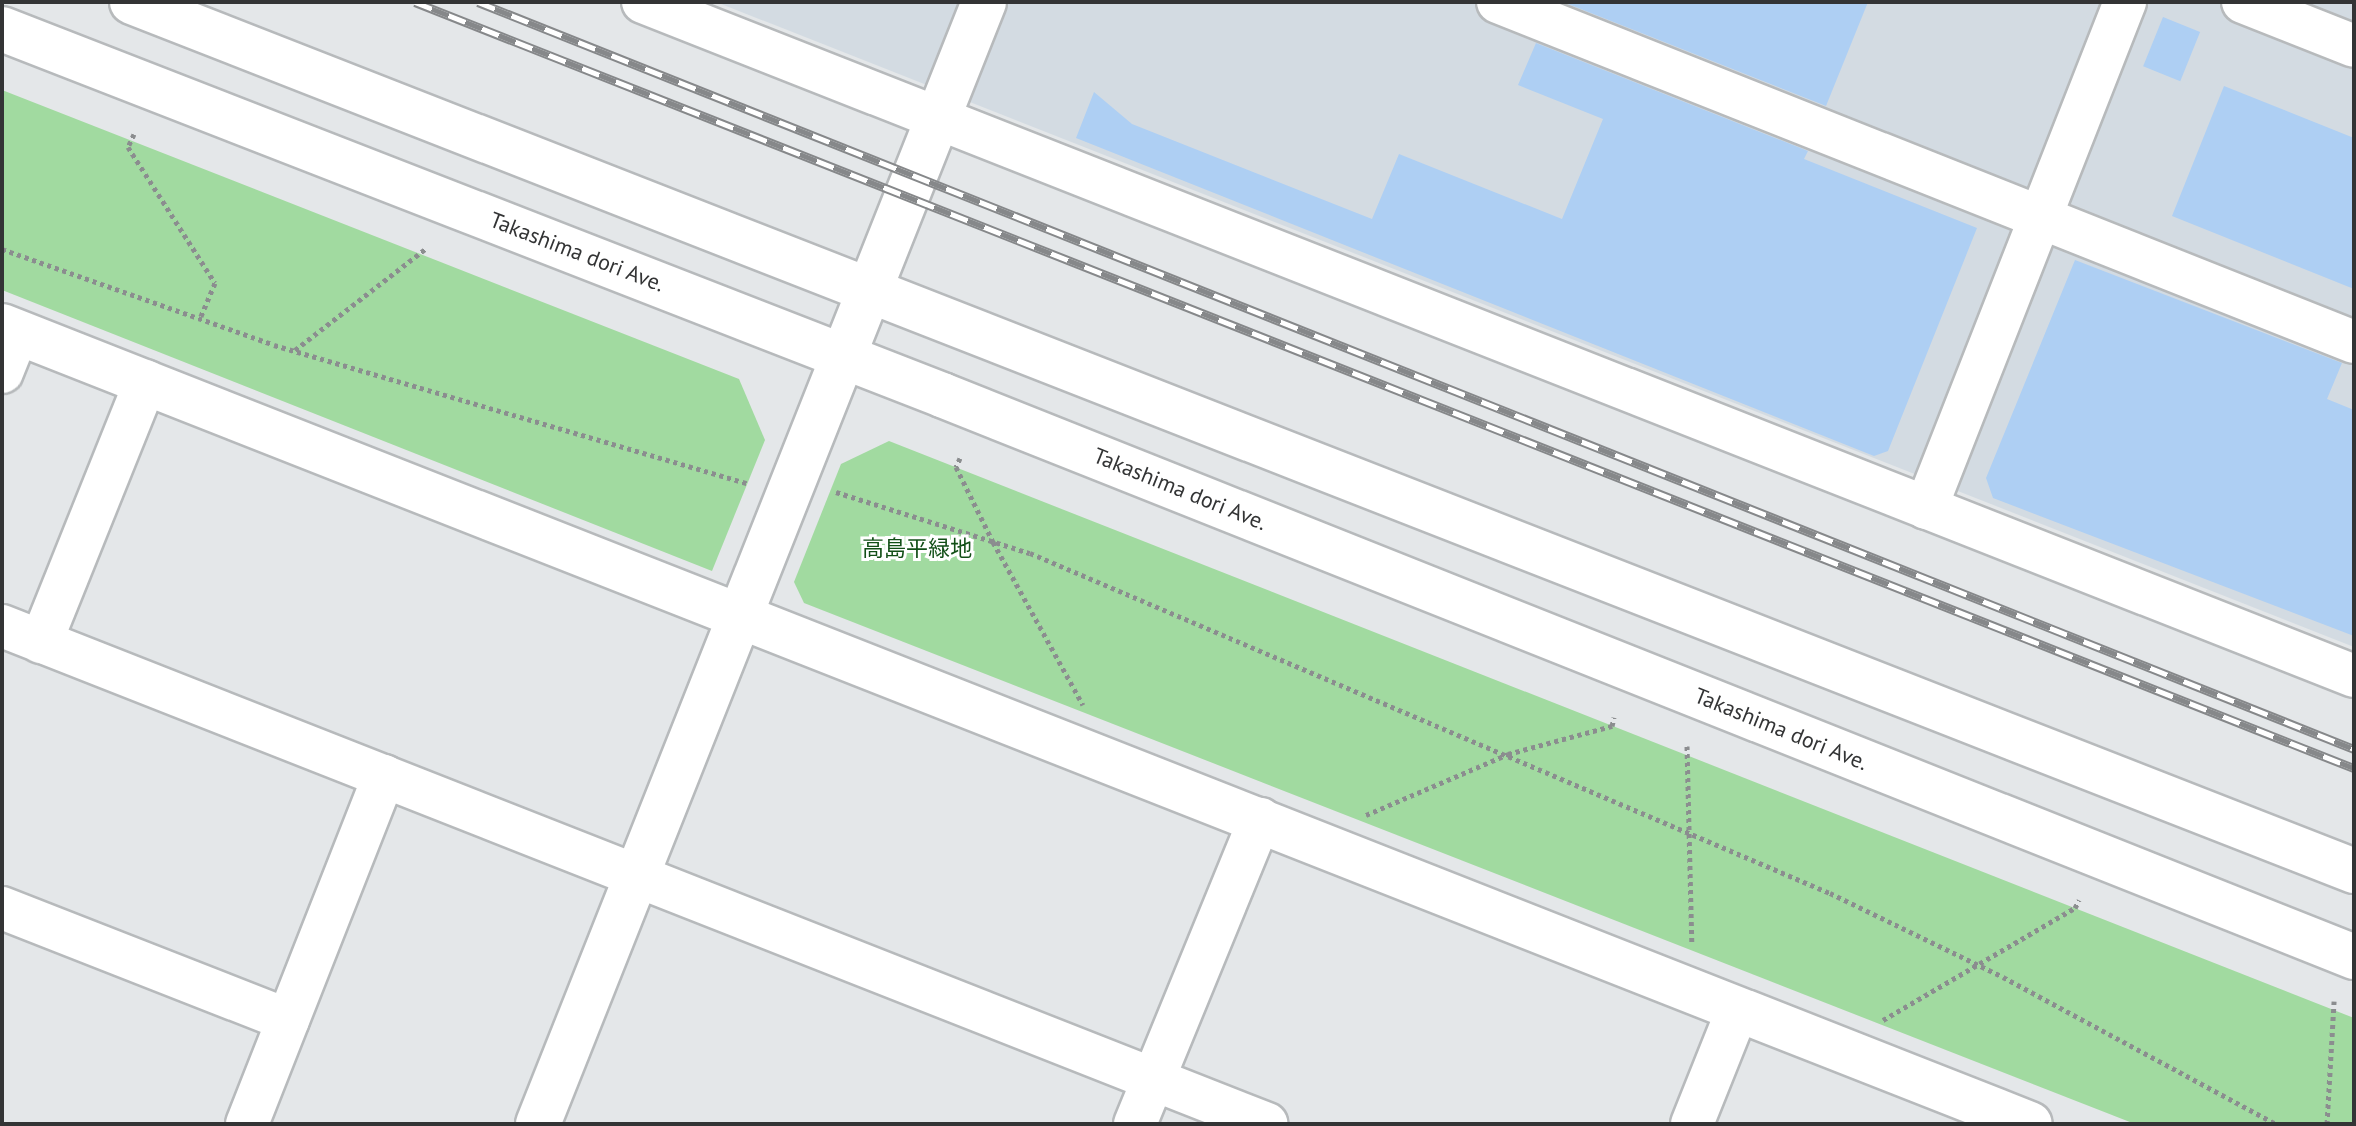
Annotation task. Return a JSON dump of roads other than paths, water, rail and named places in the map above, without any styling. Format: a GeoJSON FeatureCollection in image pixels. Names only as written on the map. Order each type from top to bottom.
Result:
{"type":"FeatureCollection","features":[{"type":"Feature","properties":{"kind":"main road"},"geometry":{"type":"LineString","coordinates":[[132,2],[872,287],[2354,871]]}},
{"type":"Feature","properties":{"kind":"main road"},"geometry":{"type":"LineString","coordinates":[[545,1122],[636,874],[984,2]]}},
{"type":"Feature","properties":{"kind":"main road","name":"Takashima dori Ave."},"geometry":{"type":"LineString","coordinates":[[2,29],[845,356],[2354,957]]}},
{"type":"Feature","properties":{"kind":"main road"},"geometry":{"type":"LineString","coordinates":[[10,329],[740,613],[2030,1124]]}},
{"type":"Feature","properties":{"kind":"street"},"geometry":{"type":"LineString","coordinates":[[643,2],[2354,676]]}},
{"type":"Feature","properties":{"kind":"street"},"geometry":{"type":"LineString","coordinates":[[1498,2],[2354,342]]}},
{"type":"Feature","properties":{"kind":"street"},"geometry":{"type":"LineString","coordinates":[[1926,508],[2125,2]]}},
{"type":"Feature","properties":{"kind":"street"},"geometry":{"type":"LineString","coordinates":[[2243,2],[2354,46]]}},
{"type":"Feature","properties":{"kind":"street"},"geometry":{"type":"LineString","coordinates":[[2,372],[10,329]]}},
{"type":"Feature","properties":{"kind":"street"},"geometry":{"type":"LineString","coordinates":[[41,642],[146,381]]}},
{"type":"Feature","properties":{"kind":"street"},"geometry":{"type":"LineString","coordinates":[[2,626],[1267,1124]]}},
{"type":"Feature","properties":{"kind":"street"},"geometry":{"type":"LineString","coordinates":[[247,1124],[384,776]]}},
{"type":"Feature","properties":{"kind":"street"},"geometry":{"type":"LineString","coordinates":[[1135,1124],[1260,819]]}},
{"type":"Feature","properties":{"kind":"street"},"geometry":{"type":"LineString","coordinates":[[2,908],[288,1020]]}},
{"type":"Feature","properties":{"kind":"street"},"geometry":{"type":"LineString","coordinates":[[1692,1124],[1738,1009]]}},
{"type":"Feature","properties":{"kind":"railway"},"geometry":{"type":"LineString","coordinates":[[415,2],[2354,768]]}},
{"type":"Feature","properties":{"kind":"railway"},"geometry":{"type":"LineString","coordinates":[[478,2],[2354,749]]}},
{"type":"Feature","properties":{"kind":"park label","name":"高島平緑地"},"geometry":{"type":"Point","coordinates":[917,549]}}]}
